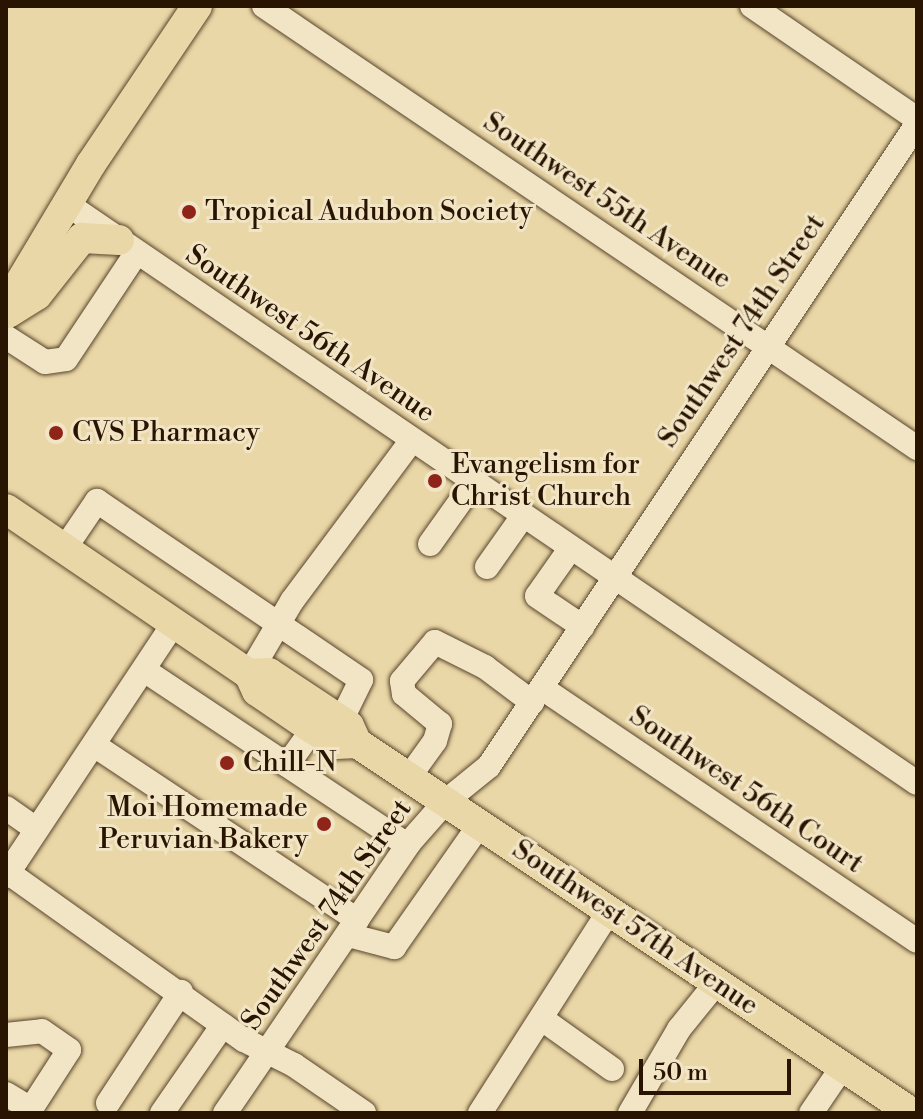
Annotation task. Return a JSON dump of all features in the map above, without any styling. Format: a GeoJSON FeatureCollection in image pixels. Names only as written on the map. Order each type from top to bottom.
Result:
{"type":"FeatureCollection","features":[{"type":"Feature","properties":{"kind":"main road"},"geometry":{"type":"LineString","coordinates":[[6,306],[67,204],[197,6]]}},
{"type":"Feature","properties":{"kind":"main road"},"geometry":{"type":"LineString","coordinates":[[6,314],[37,295],[82,238],[128,246]]}},
{"type":"Feature","properties":{"kind":"main road","name":"Southwest 57th Avenue"},"geometry":{"type":"LineString","coordinates":[[6,509],[249,674],[257,691],[337,731],[409,777],[912,1113]]}},
{"type":"Feature","properties":{"kind":"street","name":"Southwest 55th Avenue"},"geometry":{"type":"LineString","coordinates":[[264,6],[917,448]]}},
{"type":"Feature","properties":{"kind":"street"},"geometry":{"type":"LineString","coordinates":[[752,6],[917,121]]}},
{"type":"Feature","properties":{"kind":"street","name":"Southwest 74th Street"},"geometry":{"type":"LineString","coordinates":[[225,1113],[407,845],[446,801],[489,766],[615,580],[625,555],[769,346],[917,121]]}},
{"type":"Feature","properties":{"kind":"street","name":"Southwest 56th Avenue"},"geometry":{"type":"LineString","coordinates":[[67,204],[917,783]]}},
{"type":"Feature","properties":{"kind":"street"},"geometry":{"type":"LineString","coordinates":[[6,337],[45,362],[61,362],[128,246]]}},
{"type":"Feature","properties":{"kind":"street"},"geometry":{"type":"LineString","coordinates":[[249,674],[277,622],[412,440]]}},
{"type":"Feature","properties":{"kind":"street"},"geometry":{"type":"LineString","coordinates":[[430,544],[474,482]]}},
{"type":"Feature","properties":{"kind":"street"},"geometry":{"type":"LineString","coordinates":[[65,548],[97,501],[361,680],[337,731],[287,765]]}},
{"type":"Feature","properties":{"kind":"street"},"geometry":{"type":"LineString","coordinates":[[487,567],[523,516]]}},
{"type":"Feature","properties":{"kind":"street"},"geometry":{"type":"LineString","coordinates":[[570,549],[537,596],[583,627]]}},
{"type":"Feature","properties":{"kind":"street"},"geometry":{"type":"LineString","coordinates":[[175,622],[7,873],[181,992],[223,1025],[364,1113]]}},
{"type":"Feature","properties":{"kind":"street","name":"Southwest 56th Court"},"geometry":{"type":"LineString","coordinates":[[409,777],[435,741],[440,724],[404,694],[402,681],[435,642],[584,717],[917,941]]}},
{"type":"Feature","properties":{"kind":"street"},"geometry":{"type":"LineString","coordinates":[[144,670],[407,845]]}},
{"type":"Feature","properties":{"kind":"street"},"geometry":{"type":"LineString","coordinates":[[94,745],[352,928],[394,947],[480,824]]}},
{"type":"Feature","properties":{"kind":"street"},"geometry":{"type":"LineString","coordinates":[[6,808],[36,829]]}},
{"type":"Feature","properties":{"kind":"street"},"geometry":{"type":"LineString","coordinates":[[480,1113],[610,910]]}},
{"type":"Feature","properties":{"kind":"street"},"geometry":{"type":"LineString","coordinates":[[630,1113],[679,1029],[717,982]]}},
{"type":"Feature","properties":{"kind":"street"},"geometry":{"type":"LineString","coordinates":[[108,1103],[181,992]]}},
{"type":"Feature","properties":{"kind":"street"},"geometry":{"type":"LineString","coordinates":[[542,1019],[612,1069]]}},
{"type":"Feature","properties":{"kind":"street"},"geometry":{"type":"LineString","coordinates":[[162,1113],[223,1025]]}},
{"type":"Feature","properties":{"kind":"street"},"geometry":{"type":"LineString","coordinates":[[6,1035],[42,1031],[69,1050],[31,1109],[6,1094]]}},
{"type":"Feature","properties":{"kind":"street"},"geometry":{"type":"LineString","coordinates":[[811,1113],[843,1066]]}},
{"type":"Feature","properties":{"kind":"place","name":"Tropical Audubon Society"},"geometry":{"type":"Point","coordinates":[189,212]}},
{"type":"Feature","properties":{"kind":"place","name":"CVS Pharmacy"},"geometry":{"type":"Point","coordinates":[56,433]}},
{"type":"Feature","properties":{"kind":"place","name":"Evangelism for Christ Church"},"geometry":{"type":"Point","coordinates":[435,481]}},
{"type":"Feature","properties":{"kind":"place","name":"Chill-N"},"geometry":{"type":"Point","coordinates":[227,763]}},
{"type":"Feature","properties":{"kind":"place","name":"Moi Homemade Peruvian Bakery"},"geometry":{"type":"Point","coordinates":[324,824]}}]}
